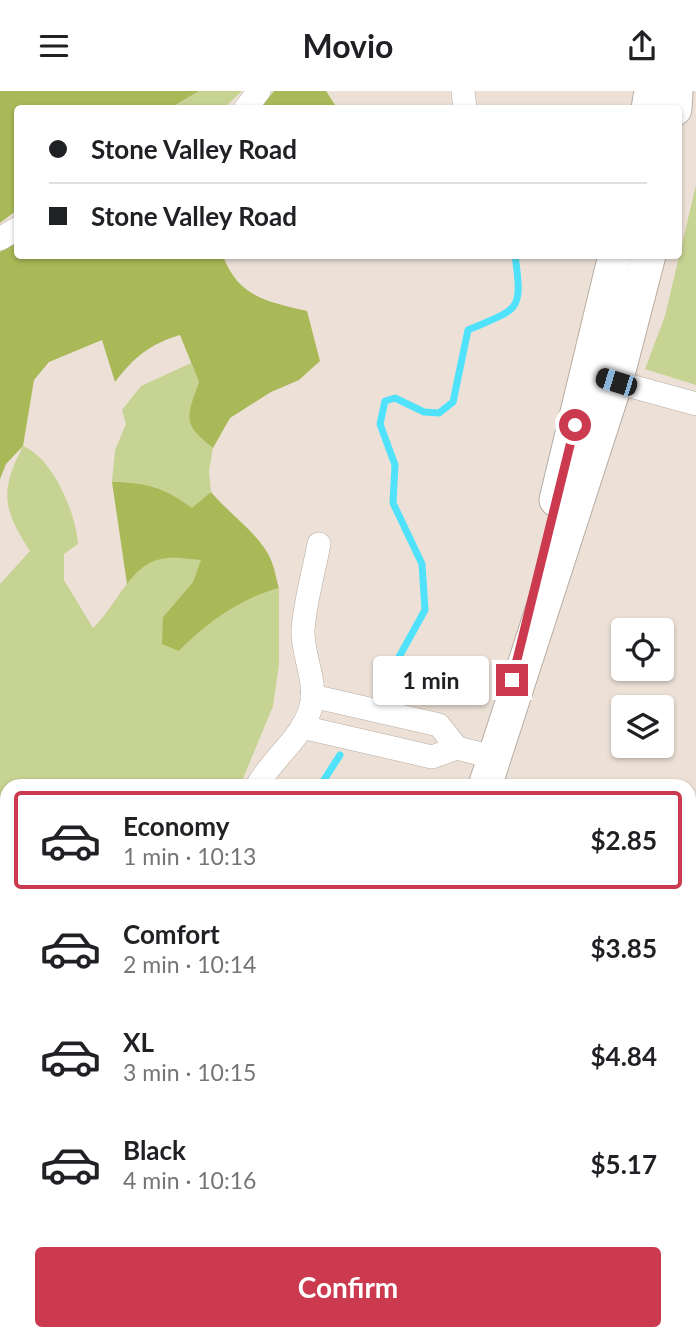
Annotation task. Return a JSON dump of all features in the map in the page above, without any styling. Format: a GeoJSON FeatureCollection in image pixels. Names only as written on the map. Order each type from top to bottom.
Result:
{"type":"FeatureCollection","features":[{"type":"Feature","properties":{"kind":"street"},"geometry":{"type":"LineString","coordinates":[[248,105],[259,91]]}},
{"type":"Feature","properties":{"kind":"street"},"geometry":{"type":"LineString","coordinates":[[602,378],[615,259]]}},
{"type":"Feature","properties":{"kind":"street"},"geometry":{"type":"LineString","coordinates":[[308,711],[439,725],[457,748],[489,771],[602,378],[647,259]]}},
{"type":"Feature","properties":{"kind":"street"},"geometry":{"type":"LineString","coordinates":[[602,378],[696,404]]}},
{"type":"Feature","properties":{"kind":"street"},"geometry":{"type":"LineString","coordinates":[[261,779],[308,711],[313,685],[303,630],[319,544]]}},
{"type":"Feature","properties":{"kind":"street"},"geometry":{"type":"LineString","coordinates":[[308,711],[432,757],[457,748]]}},
{"type":"Feature","properties":{"kind":"green space"},"geometry":{"type":"Polygon","coordinates":[[[0,91],[199,91],[176,105],[14,105],[14,212],[0,223],[0,91]]]}},
{"type":"Feature","properties":{"kind":"green space"},"geometry":{"type":"Polygon","coordinates":[[[199,91],[242,91],[227,105],[177,105],[199,91]]]}},
{"type":"Feature","properties":{"kind":"green space"},"geometry":{"type":"Polygon","coordinates":[[[274,91],[326,91],[335,105],[263,105],[274,91]]]}},
{"type":"Feature","properties":{"kind":"green space"},"geometry":{"type":"Polygon","coordinates":[[[696,185],[696,385],[645,369],[665,316],[678,259],[682,259],[682,244],[696,185]]]}},
{"type":"Feature","properties":{"kind":"green space"},"geometry":{"type":"Polygon","coordinates":[[[14,242],[14,259],[224,259],[237,281],[246,289],[267,300],[307,311],[320,361],[299,380],[271,392],[230,418],[213,448],[192,426],[191,404],[199,382],[180,335],[143,353],[115,382],[102,340],[49,362],[34,380],[23,446],[6,464],[0,479],[0,252],[14,242]]]}},
{"type":"Feature","properties":{"kind":"green space"},"geometry":{"type":"Polygon","coordinates":[[[191,363],[199,382],[191,404],[190,419],[196,433],[213,448],[209,471],[211,492],[192,509],[164,491],[135,483],[112,482],[115,450],[126,424],[122,410],[141,386],[191,363]]]}},
{"type":"Feature","properties":{"kind":"green space"},"geometry":{"type":"Polygon","coordinates":[[[23,446],[34,452],[53,474],[68,503],[78,544],[64,554],[64,580],[93,628],[132,577],[151,562],[162,558],[202,559],[193,582],[163,617],[179,651],[224,613],[251,598],[279,588],[279,664],[273,706],[243,779],[0,779],[0,584],[30,551],[14,523],[7,499],[10,475],[23,446]]]}},
{"type":"Feature","properties":{"kind":"green space"},"geometry":{"type":"Polygon","coordinates":[[[112,482],[155,487],[192,508],[211,492],[260,541],[272,563],[279,588],[251,598],[225,613],[179,651],[162,644],[163,617],[193,582],[201,560],[160,559],[143,567],[127,584],[112,482]]]}},
{"type":"Feature","properties":{"kind":"waterway"},"geometry":{"type":"LineString","coordinates":[[384,684],[425,610],[422,564],[393,503],[395,465],[380,424],[385,401],[395,398],[424,412],[439,413],[453,402],[468,330],[498,317],[514,306],[518,288],[515,259]]}},
{"type":"Feature","properties":{"kind":"waterway"},"geometry":{"type":"LineString","coordinates":[[325,779],[340,755]]}},
{"type":"Feature","properties":{"kind":"route"},"geometry":{"type":"LineString","coordinates":[[512,680],[575,425]]}}]}
